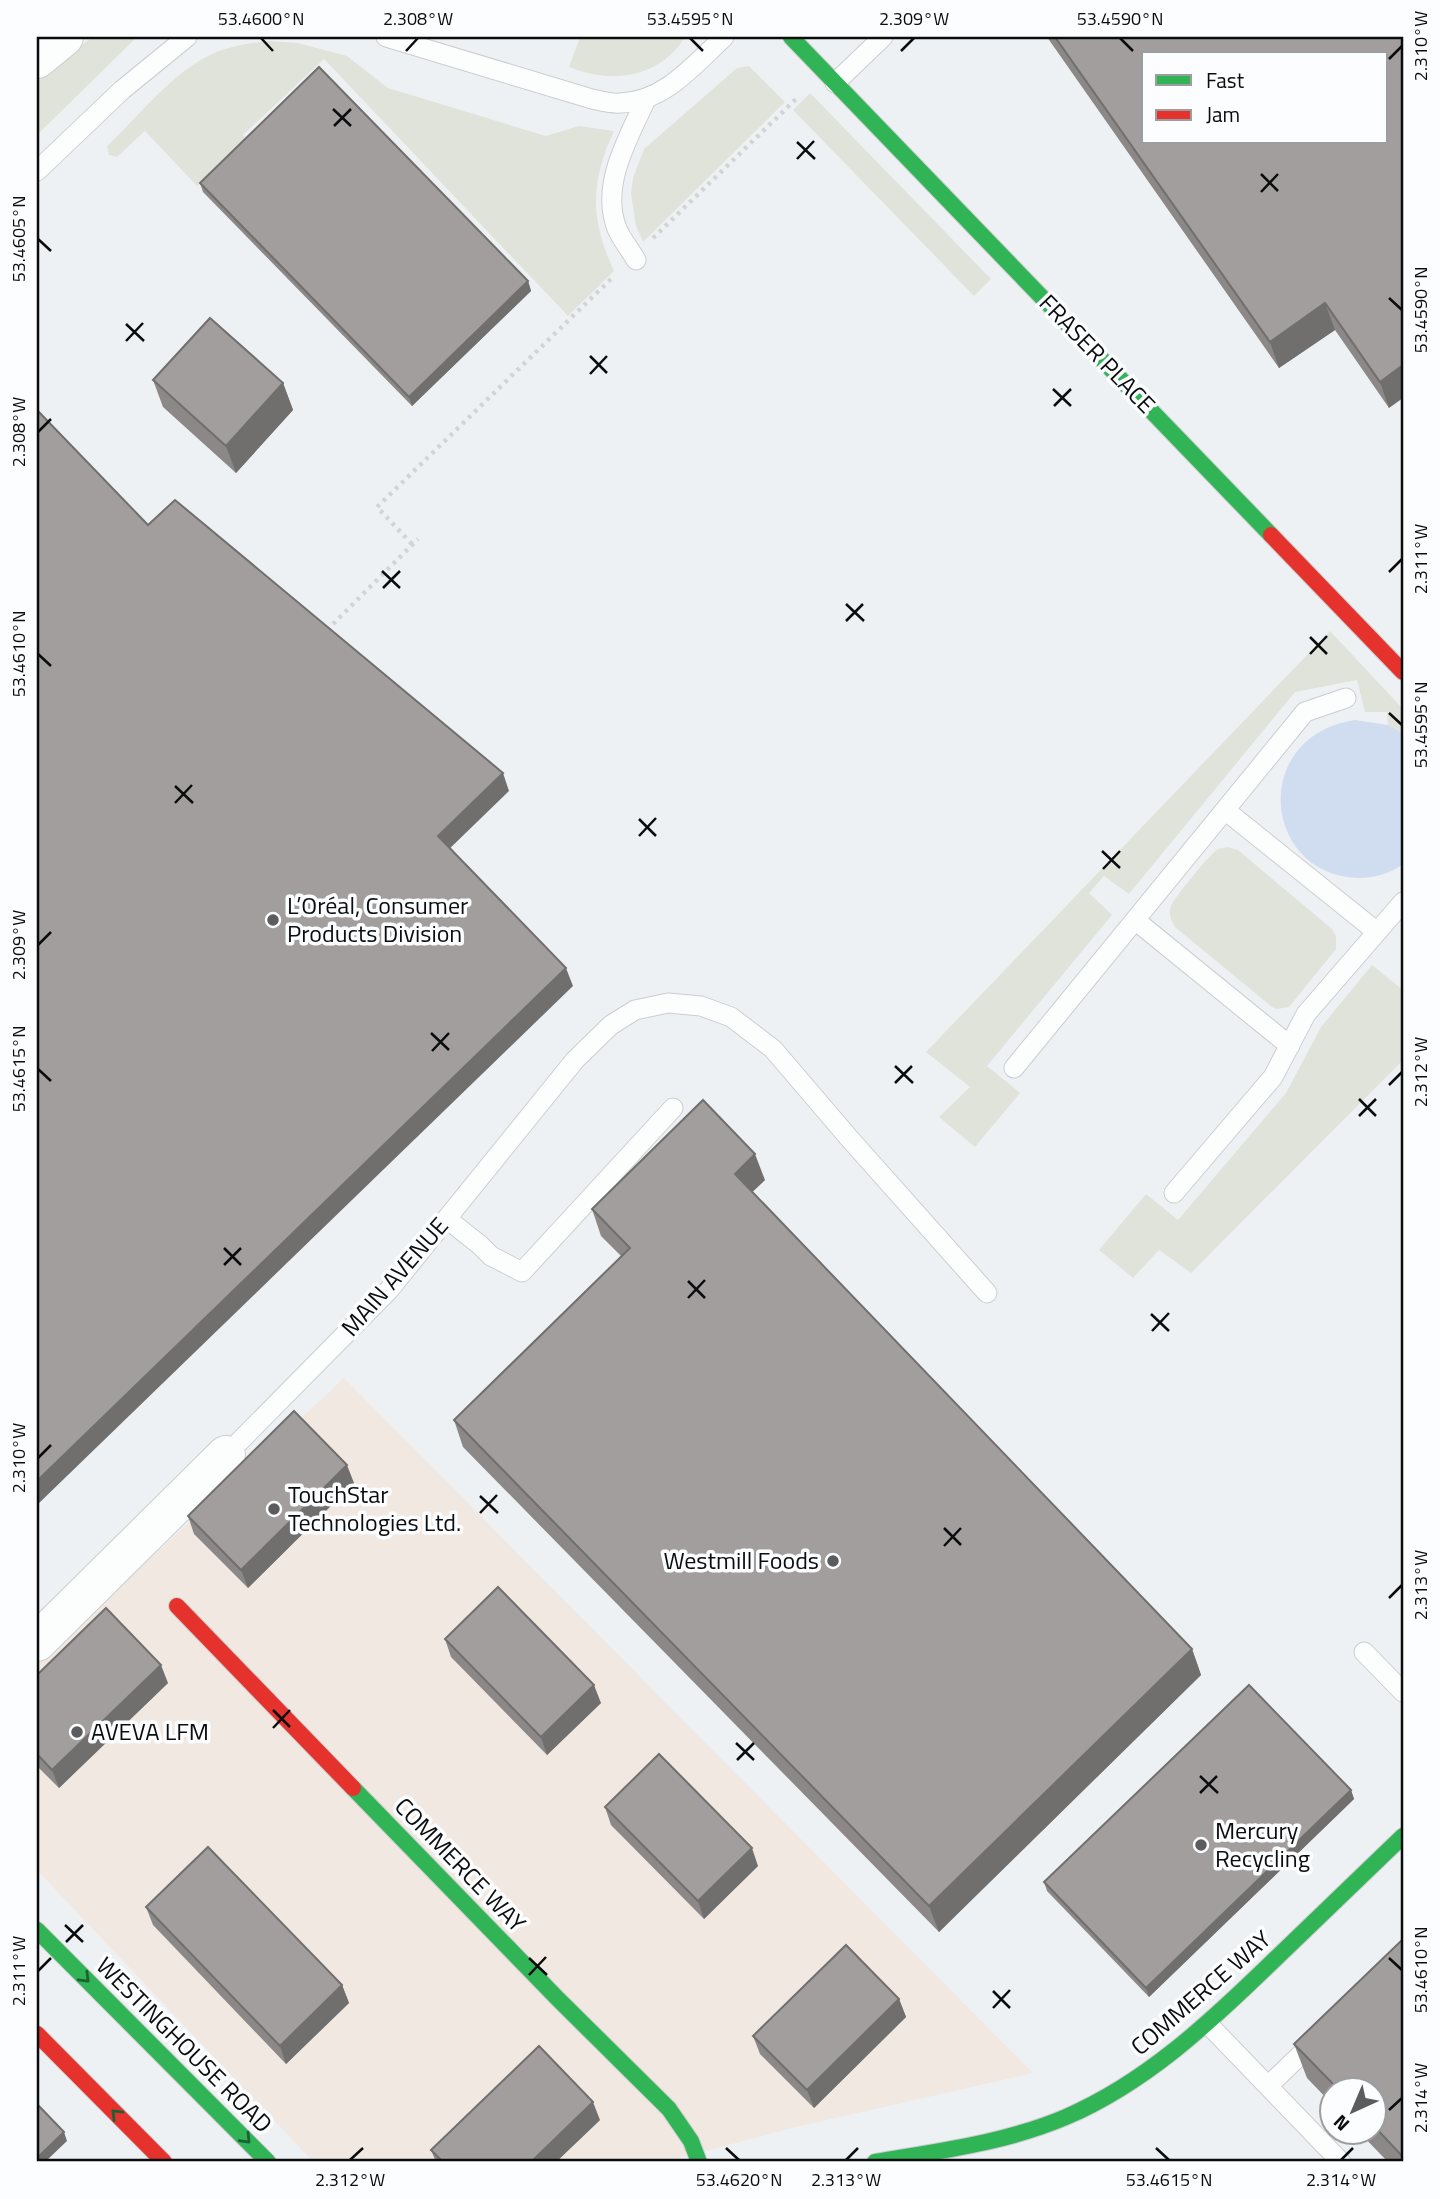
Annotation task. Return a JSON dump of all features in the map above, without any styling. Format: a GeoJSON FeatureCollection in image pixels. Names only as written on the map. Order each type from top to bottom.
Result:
{"type":"FeatureCollection","features":[{"type":"Feature","properties":{"kind":"street"},"geometry":{"type":"LineString","coordinates":[[37,59],[64,37]]}},
{"type":"Feature","properties":{"kind":"street","name":"FRASER PLACE"},"geometry":{"type":"LineString","coordinates":[[791,37],[1403,672]]}},
{"type":"Feature","properties":{"kind":"street","name":"MAIN AVENUE"},"geometry":{"type":"LineString","coordinates":[[37,1642],[226,1455]]}},
{"type":"Feature","properties":{"kind":"street","name":"COMMERCE WAY"},"geometry":{"type":"LineString","coordinates":[[177,1606],[668,2109],[691,2141],[699,2162]]}},
{"type":"Feature","properties":{"kind":"street","name":"COMMERCE WAY"},"geometry":{"type":"LineString","coordinates":[[875,2162],[986,2142],[1028,2131],[1066,2118],[1135,2080],[1208,2024],[1403,1836]]}},
{"type":"Feature","properties":{"kind":"street","name":"WESTINGHOUSE ROAD"},"geometry":{"type":"LineString","coordinates":[[37,1930],[268,2162]]}},
{"type":"Feature","properties":{"kind":"street"},"geometry":{"type":"LineString","coordinates":[[37,2034],[164,2162]]}},
{"type":"Feature","properties":{"kind":"lane"},"geometry":{"type":"LineString","coordinates":[[37,171],[122,90],[187,37]]}},
{"type":"Feature","properties":{"kind":"lane"},"geometry":{"type":"LineString","coordinates":[[386,37],[592,99],[618,104],[646,99],[660,93],[685,74],[724,37]]}},
{"type":"Feature","properties":{"kind":"lane"},"geometry":{"type":"LineString","coordinates":[[835,83],[883,37]]}},
{"type":"Feature","properties":{"kind":"lane"},"geometry":{"type":"LineString","coordinates":[[641,253],[616,227],[612,199],[618,164],[646,99]]}},
{"type":"Feature","properties":{"kind":"lane"},"geometry":{"type":"LineString","coordinates":[[1014,1068],[1305,712],[1346,698]]}},
{"type":"Feature","properties":{"kind":"lane"},"geometry":{"type":"LineString","coordinates":[[1224,810],[1377,932]]}},
{"type":"Feature","properties":{"kind":"lane"},"geometry":{"type":"LineString","coordinates":[[1174,1193],[1273,1077],[1307,1014],[1403,902]]}},
{"type":"Feature","properties":{"kind":"lane"},"geometry":{"type":"LineString","coordinates":[[1135,920],[1290,1046]]}},
{"type":"Feature","properties":{"kind":"lane","name":"MAIN AVENUE"},"geometry":{"type":"LineString","coordinates":[[226,1455],[389,1290],[575,1060],[611,1026],[635,1010],[668,1003],[701,1006],[731,1017],[773,1049],[987,1293]]}},
{"type":"Feature","properties":{"kind":"lane"},"geometry":{"type":"LineString","coordinates":[[447,1219],[491,1256],[522,1272],[673,1108]]}},
{"type":"Feature","properties":{"kind":"lane"},"geometry":{"type":"LineString","coordinates":[[1364,1652],[1403,1692]]}},
{"type":"Feature","properties":{"kind":"lane"},"geometry":{"type":"LineString","coordinates":[[1208,2024],[1341,2162]]}},
{"type":"Feature","properties":{"kind":"lane"},"geometry":{"type":"LineString","coordinates":[[1268,2086],[1326,2030]]}},
{"type":"Feature","properties":{"kind":"lane"},"geometry":{"type":"LineString","coordinates":[[984,2162],[986,2142]]}},
{"type":"Feature","properties":{"kind":"path"},"geometry":{"type":"LineString","coordinates":[[641,253],[797,98]]}},
{"type":"Feature","properties":{"kind":"path"},"geometry":{"type":"LineString","coordinates":[[412,544],[377,507],[618,273]]}},
{"type":"Feature","properties":{"kind":"path"},"geometry":{"type":"LineString","coordinates":[[322,635],[418,539]]}},
{"type":"Feature","properties":{"kind":"shaded area"},"geometry":{"type":"Polygon","coordinates":[[[92,37],[137,37],[37,135],[37,82],[92,37]]]}},
{"type":"Feature","properties":{"kind":"shaded area"},"geometry":{"type":"Polygon","coordinates":[[[580,37],[685,37],[662,62],[633,74],[617,76],[569,67],[580,37]]]}},
{"type":"Feature","properties":{"kind":"shaded area"},"geometry":{"type":"Polygon","coordinates":[[[270,41],[298,43],[347,56],[388,88],[546,136],[579,126],[614,131],[600,168],[596,201],[600,234],[614,271],[568,316],[324,59],[243,135],[246,140],[197,186],[145,131],[117,157],[109,155],[107,146],[156,96],[197,62],[219,51],[270,41]]]}},
{"type":"Feature","properties":{"kind":"shaded area"},"geometry":{"type":"Polygon","coordinates":[[[749,66],[785,102],[643,242],[636,226],[631,194],[633,178],[644,149],[737,68],[749,66]]]}},
{"type":"Feature","properties":{"kind":"shaded area"},"geometry":{"type":"Polygon","coordinates":[[[810,93],[991,279],[974,296],[793,110],[810,93]]]}},
{"type":"Feature","properties":{"kind":"shaded area"},"geometry":{"type":"Polygon","coordinates":[[[1330,631],[1403,709],[1403,733],[1388,725],[1387,712],[1365,712],[1357,680],[1295,692],[1129,894],[1104,876],[1089,893],[1112,915],[987,1066],[1020,1093],[975,1147],[939,1117],[970,1087],[926,1052],[1330,631]]]}},
{"type":"Feature","properties":{"kind":"shaded area"},"geometry":{"type":"Polygon","coordinates":[[[1228,847],[1238,850],[1332,929],[1336,936],[1336,949],[1289,1007],[1272,1007],[1175,927],[1171,920],[1171,906],[1185,886],[1218,849],[1228,847]]]}},
{"type":"Feature","properties":{"kind":"shaded area"},"geometry":{"type":"Polygon","coordinates":[[[1372,965],[1403,990],[1403,1060],[1191,1273],[1159,1250],[1133,1278],[1099,1250],[1146,1194],[1178,1220],[1286,1093],[1321,1027],[1372,965]]]}},
{"type":"Feature","properties":{"kind":"shaded area"},"geometry":{"type":"Polygon","coordinates":[[[344,1378],[1033,2073],[788,2129],[665,2162],[313,2162],[37,1870],[37,1664],[344,1378]]]}},
{"type":"Feature","properties":{"kind":"water"},"geometry":{"type":"Polygon","coordinates":[[[1355,720],[1388,725],[1403,733],[1403,864],[1387,873],[1364,878],[1326,871],[1302,854],[1287,831],[1281,804],[1284,776],[1297,751],[1321,731],[1355,720]]]}},
{"type":"Feature","properties":{"kind":"building"},"geometry":{"type":"Polygon","coordinates":[[[1055,37],[1403,37],[1403,365],[1380,382],[1325,303],[1270,342],[1055,37]]]}},
{"type":"Feature","properties":{"kind":"building"},"geometry":{"type":"Polygon","coordinates":[[[319,67],[528,281],[409,397],[200,183],[319,67]]]}},
{"type":"Feature","properties":{"kind":"building"},"geometry":{"type":"Polygon","coordinates":[[[210,318],[283,383],[226,446],[153,380],[210,318]]]}},
{"type":"Feature","properties":{"kind":"building","name":"L’Oréal, Consumer Products Division"},"geometry":{"type":"Polygon","coordinates":[[[37,410],[148,525],[175,500],[503,773],[438,836],[566,968],[37,1481],[37,410]]]}},
{"type":"Feature","properties":{"kind":"building","name":"Westmill Foods"},"geometry":{"type":"Polygon","coordinates":[[[703,1100],[755,1154],[735,1174],[1192,1649],[929,1906],[454,1420],[630,1248],[592,1209],[703,1100]]]}},
{"type":"Feature","properties":{"kind":"building","name":"TouchStar Technologies Ltd."},"geometry":{"type":"Polygon","coordinates":[[[294,1411],[347,1465],[241,1570],[188,1516],[294,1411]]]}},
{"type":"Feature","properties":{"kind":"building"},"geometry":{"type":"Polygon","coordinates":[[[498,1587],[594,1685],[541,1737],[445,1639],[498,1587]]]}},
{"type":"Feature","properties":{"kind":"building","name":"AVEVA LFM"},"geometry":{"type":"Polygon","coordinates":[[[106,1608],[161,1665],[52,1770],[37,1754],[37,1675],[106,1608]]]}},
{"type":"Feature","properties":{"kind":"building","name":"Mercury Recycling"},"geometry":{"type":"Polygon","coordinates":[[[1249,1685],[1351,1790],[1146,1988],[1044,1882],[1249,1685]]]}},
{"type":"Feature","properties":{"kind":"building"},"geometry":{"type":"Polygon","coordinates":[[[659,1754],[752,1848],[698,1901],[605,1807],[659,1754]]]}},
{"type":"Feature","properties":{"kind":"building"},"geometry":{"type":"Polygon","coordinates":[[[208,1847],[342,1985],[280,2046],[146,1907],[208,1847]]]}},
{"type":"Feature","properties":{"kind":"building"},"geometry":{"type":"Polygon","coordinates":[[[1403,1939],[1403,2157],[1388,2141],[1388,2076],[1325,2076],[1294,2044],[1403,1939]]]}},
{"type":"Feature","properties":{"kind":"building"},"geometry":{"type":"Polygon","coordinates":[[[846,1945],[899,1999],[807,2090],[753,2036],[846,1945]]]}},
{"type":"Feature","properties":{"kind":"building"},"geometry":{"type":"Polygon","coordinates":[[[539,2046],[593,2102],[531,2162],[443,2162],[431,2150],[539,2046]]]}},
{"type":"Feature","properties":{"kind":"building"},"geometry":{"type":"Polygon","coordinates":[[[37,2104],[64,2132],[37,2158],[37,2104]]]}},
{"type":"Feature","properties":{"kind":"traffic: fast"},"geometry":{"type":"LineString","coordinates":[[791,37],[1271,535]]}},
{"type":"Feature","properties":{"kind":"traffic: fast"},"geometry":{"type":"LineString","coordinates":[[353,1788],[669,2109],[691,2141],[699,2162]]}},
{"type":"Feature","properties":{"kind":"traffic: fast"},"geometry":{"type":"LineString","coordinates":[[875,2162],[972,2145],[1043,2126],[1095,2103],[1122,2087],[1149,2070],[1223,2009],[1403,1836]]}},
{"type":"Feature","properties":{"kind":"traffic: fast"},"geometry":{"type":"LineString","coordinates":[[37,1930],[268,2162]]}},
{"type":"Feature","properties":{"kind":"traffic: jam"},"geometry":{"type":"LineString","coordinates":[[1271,535],[1403,672]]}},
{"type":"Feature","properties":{"kind":"traffic: jam"},"geometry":{"type":"LineString","coordinates":[[177,1606],[353,1788]]}},
{"type":"Feature","properties":{"kind":"traffic: jam"},"geometry":{"type":"LineString","coordinates":[[37,2034],[164,2162]]}},
{"type":"Feature","properties":{"kind":"place","name":"L’Oréal, Consumer Products Division"},"geometry":{"type":"Point","coordinates":[273,920]}},
{"type":"Feature","properties":{"kind":"place","name":"TouchStar Technologies Ltd."},"geometry":{"type":"Point","coordinates":[274,1509]}},
{"type":"Feature","properties":{"kind":"place","name":"Westmill Foods"},"geometry":{"type":"Point","coordinates":[833,1561]}},
{"type":"Feature","properties":{"kind":"place","name":"AVEVA LFM"},"geometry":{"type":"Point","coordinates":[77,1732]}},
{"type":"Feature","properties":{"kind":"place","name":"Mercury Recycling"},"geometry":{"type":"Point","coordinates":[1201,1845]}}]}
